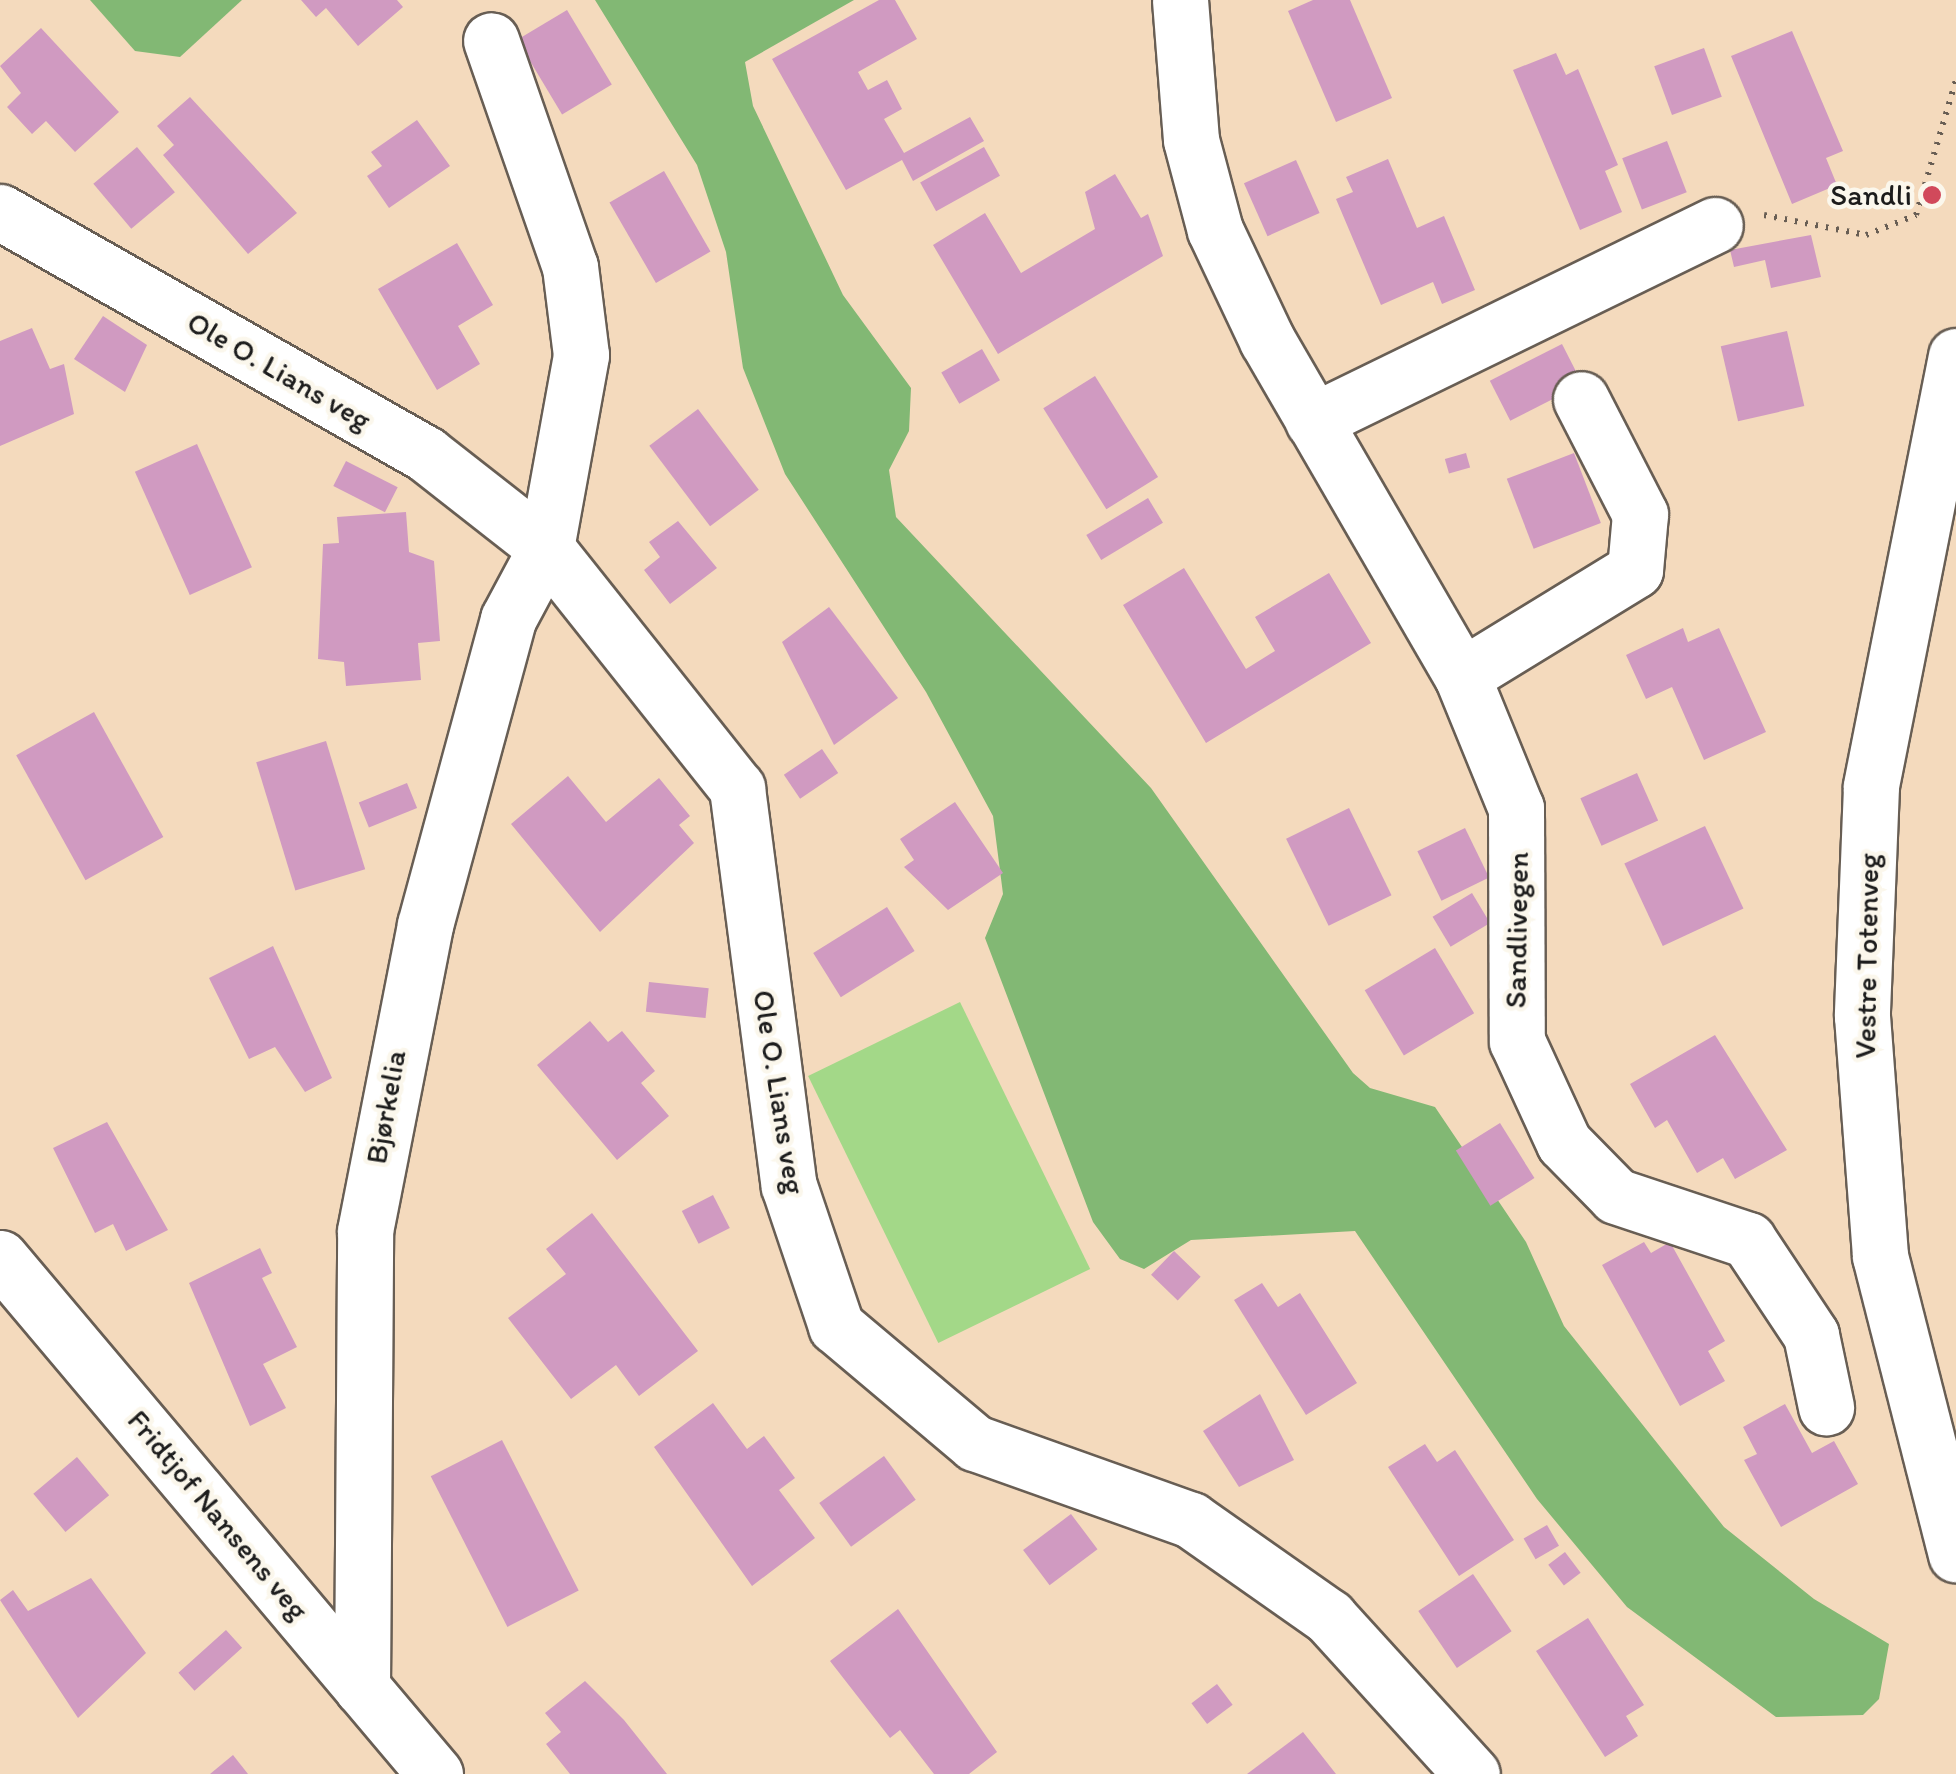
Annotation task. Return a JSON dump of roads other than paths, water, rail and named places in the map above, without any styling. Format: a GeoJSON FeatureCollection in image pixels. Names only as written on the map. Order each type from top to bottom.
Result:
{"type":"FeatureCollection","features":[{"type":"Feature","properties":{"kind":"street","name":"Sandlivegen"},"geometry":{"type":"LineString","coordinates":[[1180,0],[1192,140],[1215,230],[1312,420],[1462,676],[1516,808],[1517,1041],[1564,1144],[1616,1196],[1748,1240],[1810,1334],[1826,1407]]}},
{"type":"Feature","properties":{"kind":"street"},"geometry":{"type":"LineString","coordinates":[[492,40],[570,267],[580,355],[546,548]]}},
{"type":"Feature","properties":{"kind":"street","name":"Ole O. Lians veg"},"geometry":{"type":"LineString","coordinates":[[0,212],[426,454],[546,548],[737,788],[789,1186],[836,1326],[974,1443],[1190,1520],[1329,1617],[1472,1774]]}},
{"type":"Feature","properties":{"kind":"street"},"geometry":{"type":"LineString","coordinates":[[1312,420],[1716,225]]}},
{"type":"Feature","properties":{"kind":"street","name":"Vestre Totenveg"},"geometry":{"type":"LineString","coordinates":[[1956,356],[1871,787],[1862,1016],[1880,1256],[1944,1479],[1956,1554]]}},
{"type":"Feature","properties":{"kind":"street"},"geometry":{"type":"LineString","coordinates":[[1462,676],[1635,570],[1640,514],[1581,399]]}},
{"type":"Feature","properties":{"kind":"street","name":"Bjørkelia"},"geometry":{"type":"LineString","coordinates":[[362,1688],[365,1232],[425,925],[508,619],[546,548]]}},
{"type":"Feature","properties":{"kind":"street","name":"Fridtjof Nansens veg"},"geometry":{"type":"LineString","coordinates":[[0,1258],[435,1774]]}},
{"type":"Feature","properties":{"kind":"place","name":"Sandli"},"geometry":{"type":"Point","coordinates":[1932,195]}}]}
